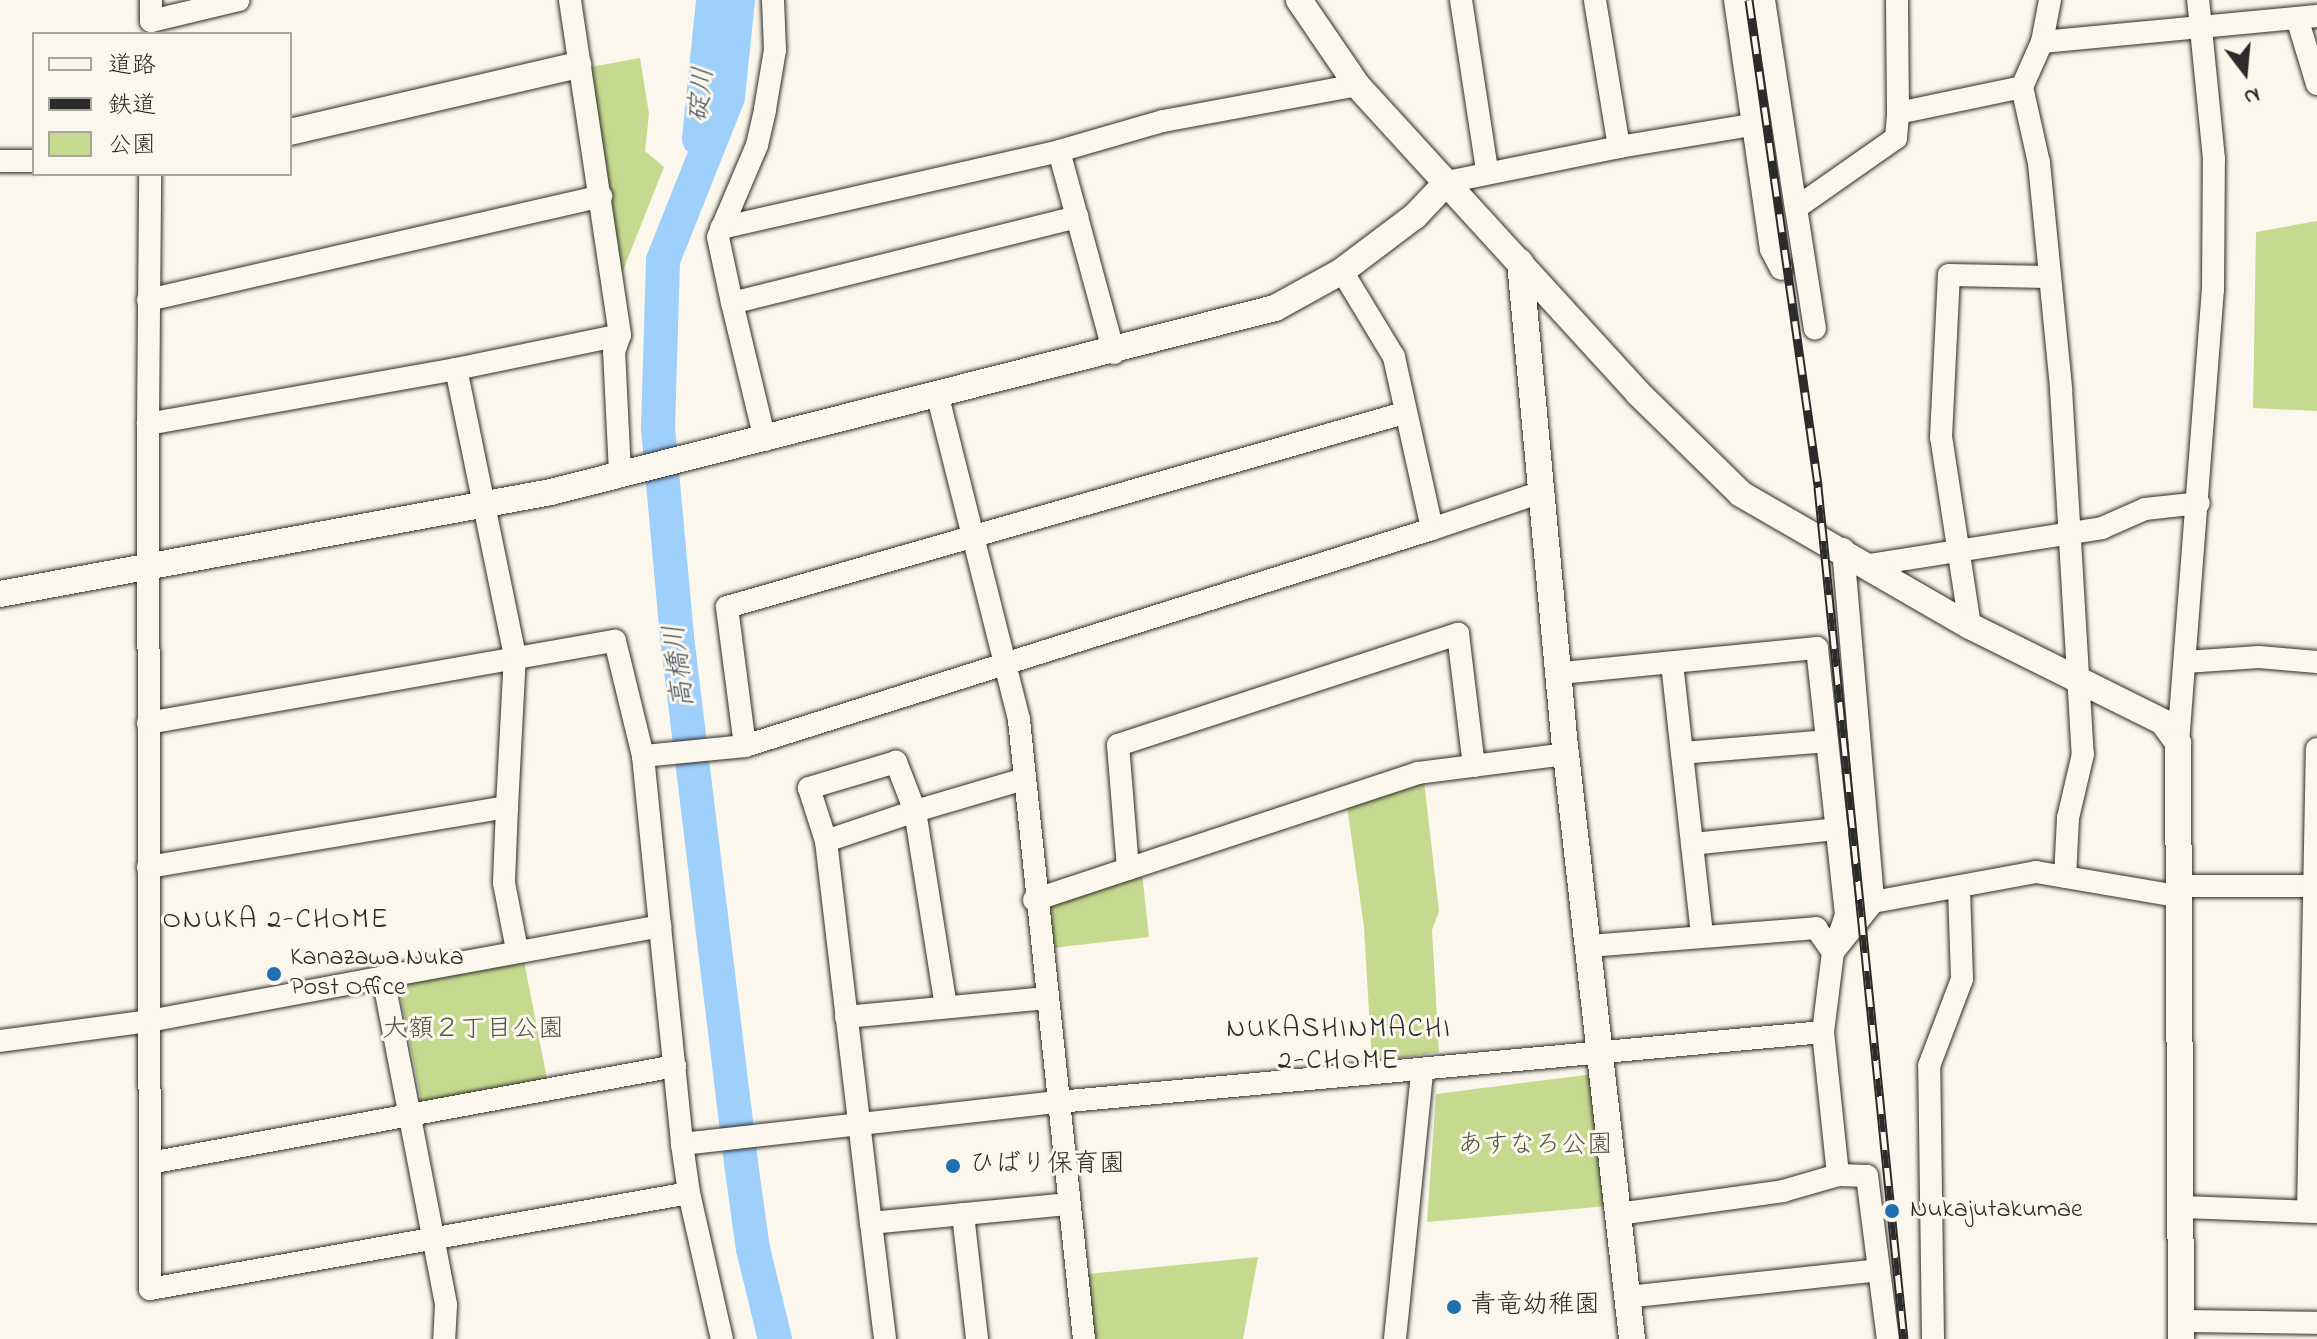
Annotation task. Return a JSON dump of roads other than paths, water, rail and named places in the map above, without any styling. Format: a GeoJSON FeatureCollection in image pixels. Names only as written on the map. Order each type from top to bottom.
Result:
{"type":"FeatureCollection","features":[{"type":"Feature","properties":{"kind":"street"},"geometry":{"type":"LineString","coordinates":[[151,18],[239,0]]}},
{"type":"Feature","properties":{"kind":"street"},"geometry":{"type":"LineString","coordinates":[[570,0],[620,335],[614,352],[622,473]]}},
{"type":"Feature","properties":{"kind":"street"},"geometry":{"type":"LineString","coordinates":[[765,440],[718,237],[757,145],[775,50],[773,0]]}},
{"type":"Feature","properties":{"kind":"street"},"geometry":{"type":"LineString","coordinates":[[1299,0],[1357,85],[1638,393],[1741,494],[1843,549],[1970,626],[2163,722],[2178,743]]}},
{"type":"Feature","properties":{"kind":"street"},"geometry":{"type":"LineString","coordinates":[[1461,0],[1487,170]]}},
{"type":"Feature","properties":{"kind":"street"},"geometry":{"type":"LineString","coordinates":[[1595,0],[1619,147]]}},
{"type":"Feature","properties":{"kind":"street"},"geometry":{"type":"LineString","coordinates":[[1735,0],[1756,124],[1771,249],[1781,269]]}},
{"type":"Feature","properties":{"kind":"street"},"geometry":{"type":"LineString","coordinates":[[1764,0],[1815,329]]}},
{"type":"Feature","properties":{"kind":"street"},"geometry":{"type":"LineString","coordinates":[[1796,208],[1896,138],[1897,0]]}},
{"type":"Feature","properties":{"kind":"street"},"geometry":{"type":"LineString","coordinates":[[2050,0],[2042,42],[2022,87],[2039,163],[2070,529],[2076,681],[2083,754],[2068,818],[2065,877]]}},
{"type":"Feature","properties":{"kind":"street"},"geometry":{"type":"LineString","coordinates":[[2198,0],[2214,159],[2214,246],[2199,503],[2178,743],[2181,1330],[2317,1323]]}},
{"type":"Feature","properties":{"kind":"street"},"geometry":{"type":"LineString","coordinates":[[2042,42],[2307,17],[2317,84]]}},
{"type":"Feature","properties":{"kind":"street"},"geometry":{"type":"LineString","coordinates":[[292,132],[578,65]]}},
{"type":"Feature","properties":{"kind":"street"},"geometry":{"type":"LineString","coordinates":[[721,228],[1059,151],[1163,121],[1357,85]]}},
{"type":"Feature","properties":{"kind":"street"},"geometry":{"type":"LineString","coordinates":[[1898,113],[2022,87]]}},
{"type":"Feature","properties":{"kind":"street"},"geometry":{"type":"LineString","coordinates":[[0,594],[484,505],[765,440],[1114,353],[1275,308],[1342,271],[1415,216],[1447,182],[1487,170],[1756,124]]}},
{"type":"Feature","properties":{"kind":"street"},"geometry":{"type":"LineString","coordinates":[[1059,151],[1114,353]]}},
{"type":"Feature","properties":{"kind":"street"},"geometry":{"type":"LineString","coordinates":[[0,161],[32,161]]}},
{"type":"Feature","properties":{"kind":"street"},"geometry":{"type":"LineString","coordinates":[[150,176],[146,568],[150,1289],[433,1242],[689,1193]]}},
{"type":"Feature","properties":{"kind":"street"},"geometry":{"type":"LineString","coordinates":[[148,300],[601,196]]}},
{"type":"Feature","properties":{"kind":"street"},"geometry":{"type":"LineString","coordinates":[[732,303],[1077,217]]}},
{"type":"Feature","properties":{"kind":"street"},"geometry":{"type":"LineString","coordinates":[[1520,262],[1561,673],[1566,754],[1632,1339]]}},
{"type":"Feature","properties":{"kind":"street"},"geometry":{"type":"LineString","coordinates":[[1342,271],[1394,357],[1432,529]]}},
{"type":"Feature","properties":{"kind":"street"},"geometry":{"type":"LineString","coordinates":[[1970,626],[1941,437],[1949,275],[2049,277]]}},
{"type":"Feature","properties":{"kind":"street"},"geometry":{"type":"LineString","coordinates":[[148,424],[456,369],[620,335]]}},
{"type":"Feature","properties":{"kind":"street"},"geometry":{"type":"LineString","coordinates":[[456,369],[515,656],[504,883],[517,950]]}},
{"type":"Feature","properties":{"kind":"street"},"geometry":{"type":"LineString","coordinates":[[938,397],[971,537],[1009,664],[1084,1339]]}},
{"type":"Feature","properties":{"kind":"street"},"geometry":{"type":"LineString","coordinates":[[738,747],[727,607],[1404,413]]}},
{"type":"Feature","properties":{"kind":"street"},"geometry":{"type":"LineString","coordinates":[[649,756],[738,747],[1009,664],[1541,492]]}},
{"type":"Feature","properties":{"kind":"street"},"geometry":{"type":"LineString","coordinates":[[1869,565],[2070,529],[2102,528],[2145,509],[2199,503]]}},
{"type":"Feature","properties":{"kind":"street"},"geometry":{"type":"LineString","coordinates":[[1843,549],[1873,902]]}},
{"type":"Feature","properties":{"kind":"street"},"geometry":{"type":"LineString","coordinates":[[1128,869],[1118,745],[1458,634],[1474,766]]}},
{"type":"Feature","properties":{"kind":"street"},"geometry":{"type":"LineString","coordinates":[[148,723],[515,656],[615,641],[649,756],[660,926],[675,1066],[687,1142],[689,1193],[722,1339]]}},
{"type":"Feature","properties":{"kind":"street"},"geometry":{"type":"LineString","coordinates":[[1561,673],[1817,648],[1846,915],[1833,952],[1823,1032],[1838,1175]]}},
{"type":"Feature","properties":{"kind":"street"},"geometry":{"type":"LineString","coordinates":[[2185,662],[2259,657],[2317,662]]}},
{"type":"Feature","properties":{"kind":"street"},"geometry":{"type":"LineString","coordinates":[[1672,663],[1702,935]]}},
{"type":"Feature","properties":{"kind":"street"},"geometry":{"type":"LineString","coordinates":[[1682,753],[1827,741]]}},
{"type":"Feature","properties":{"kind":"street"},"geometry":{"type":"LineString","coordinates":[[2181,1207],[2313,1212],[2317,749]]}},
{"type":"Feature","properties":{"kind":"street"},"geometry":{"type":"LineString","coordinates":[[1034,900],[1418,773],[1566,754]]}},
{"type":"Feature","properties":{"kind":"street"},"geometry":{"type":"LineString","coordinates":[[885,1339],[826,841],[809,788],[896,762],[915,811],[946,1007]]}},
{"type":"Feature","properties":{"kind":"street"},"geometry":{"type":"LineString","coordinates":[[826,841],[1024,779]]}},
{"type":"Feature","properties":{"kind":"street"},"geometry":{"type":"LineString","coordinates":[[148,867],[507,807]]}},
{"type":"Feature","properties":{"kind":"street"},"geometry":{"type":"LineString","coordinates":[[1692,844],[1837,829]]}},
{"type":"Feature","properties":{"kind":"street"},"geometry":{"type":"LineString","coordinates":[[1833,952],[1873,902],[2036,872],[2170,895],[2181,886],[2315,886]]}},
{"type":"Feature","properties":{"kind":"street"},"geometry":{"type":"LineString","coordinates":[[1933,1339],[1929,1066],[1962,979],[1959,887]]}},
{"type":"Feature","properties":{"kind":"street"},"geometry":{"type":"LineString","coordinates":[[0,1041],[149,1021],[517,950],[660,926]]}},
{"type":"Feature","properties":{"kind":"street"},"geometry":{"type":"LineString","coordinates":[[1589,946],[1816,928],[1833,952]]}},
{"type":"Feature","properties":{"kind":"street"},"geometry":{"type":"LineString","coordinates":[[383,977],[446,1305],[444,1339]]}},
{"type":"Feature","properties":{"kind":"street"},"geometry":{"type":"LineString","coordinates":[[846,1017],[1046,998]]}},
{"type":"Feature","properties":{"kind":"street"},"geometry":{"type":"LineString","coordinates":[[687,1142],[1058,1102],[1422,1072],[1823,1032]]}},
{"type":"Feature","properties":{"kind":"street"},"geometry":{"type":"LineString","coordinates":[[150,1163],[675,1066]]}},
{"type":"Feature","properties":{"kind":"street"},"geometry":{"type":"LineString","coordinates":[[1395,1339],[1422,1072]]}},
{"type":"Feature","properties":{"kind":"street"},"geometry":{"type":"LineString","coordinates":[[1618,1214],[1783,1191],[1838,1175],[1867,1176],[1888,1339]]}},
{"type":"Feature","properties":{"kind":"street"},"geometry":{"type":"LineString","coordinates":[[871,1223],[1069,1204]]}},
{"type":"Feature","properties":{"kind":"street"},"geometry":{"type":"LineString","coordinates":[[963,1214],[977,1339]]}},
{"type":"Feature","properties":{"kind":"street"},"geometry":{"type":"LineString","coordinates":[[1627,1297],[1879,1270]]}},
{"type":"Feature","properties":{"kind":"waterway","name":"碇川"},"geometry":{"type":"LineString","coordinates":[[699,139],[713,0]]}},
{"type":"Feature","properties":{"kind":"waterway","name":"高橋川"},"geometry":{"type":"LineString","coordinates":[[738,0],[728,97],[663,260],[658,428],[677,637],[741,1163],[753,1249],[775,1339]]}},
{"type":"Feature","properties":{"kind":"railway"},"geometry":{"type":"LineString","coordinates":[[1749,0],[1818,487],[1904,1339]]}},
{"type":"Feature","properties":{"kind":"place","name":"Kanazawa Nuka Post Office"},"geometry":{"type":"Point","coordinates":[274,974]}},
{"type":"Feature","properties":{"kind":"place","name":"ひばり保育園"},"geometry":{"type":"Point","coordinates":[953,1166]}},
{"type":"Feature","properties":{"kind":"place","name":"Nukajutakumae"},"geometry":{"type":"Point","coordinates":[1892,1211]}},
{"type":"Feature","properties":{"kind":"place","name":"青竜幼稚園"},"geometry":{"type":"Point","coordinates":[1454,1307]}},
{"type":"Feature","properties":{"kind":"district","name":"ONUKA 2-CHOME"},"geometry":{"type":"Point","coordinates":[276,921]}},
{"type":"Feature","properties":{"kind":"district","name":"NUKASHINMACHI 2-CHOME"},"geometry":{"type":"Point","coordinates":[1339,1046]}},
{"type":"Feature","properties":{"kind":"park label","name":"大額２丁目公園"},"geometry":{"type":"Point","coordinates":[473,1031]}},
{"type":"Feature","properties":{"kind":"park label","name":"あすなろ公園"},"geometry":{"type":"Point","coordinates":[1535,1147]}}]}
